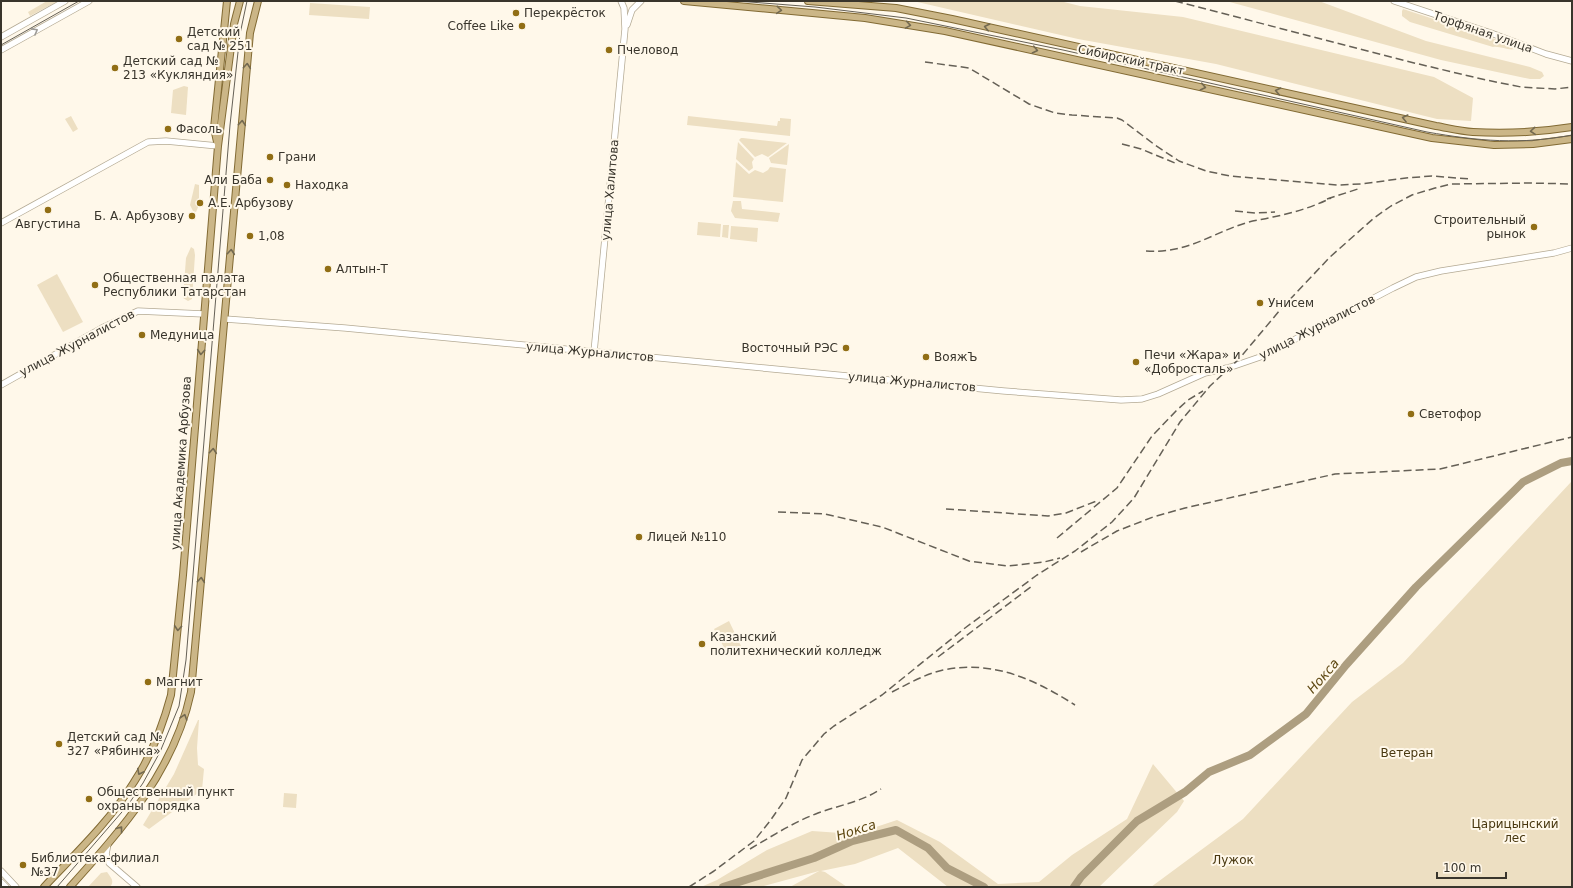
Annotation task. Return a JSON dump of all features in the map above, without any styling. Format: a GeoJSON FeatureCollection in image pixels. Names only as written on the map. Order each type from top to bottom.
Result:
{"type":"FeatureCollection","features":[{"type":"Feature","properties":{"kind":"main road"},"geometry":{"type":"LineString","coordinates":[[218,146],[214,128],[227,1]]}},
{"type":"Feature","properties":{"kind":"main road","name":"улица Академика Арбузова"},"geometry":{"type":"LineString","coordinates":[[44,887],[108,818],[135,782],[152,748],[169,702],[183,575],[218,146],[234,24],[240,1]]}},
{"type":"Feature","properties":{"kind":"main road"},"geometry":{"type":"LineString","coordinates":[[70,887],[108,844],[152,787],[182,724],[191,692],[250,33],[258,1]]}},
{"type":"Feature","properties":{"kind":"main road","name":"Сибирский тракт"},"geometry":{"type":"LineString","coordinates":[[684,1],[865,18],[945,30],[1446,140],[1494,145],[1533,144],[1572,139]]}},
{"type":"Feature","properties":{"kind":"main road","name":"Сибирский тракт"},"geometry":{"type":"LineString","coordinates":[[808,1],[896,8],[952,19],[1471,132],[1499,132],[1572,127]]}},
{"type":"Feature","properties":{"kind":"street"},"geometry":{"type":"LineString","coordinates":[[1,36],[65,1]]}},
{"type":"Feature","properties":{"kind":"street"},"geometry":{"type":"LineString","coordinates":[[1,50],[89,1]]}},
{"type":"Feature","properties":{"kind":"street"},"geometry":{"type":"LineString","coordinates":[[621,1],[624,8],[625,29]]}},
{"type":"Feature","properties":{"kind":"street"},"geometry":{"type":"LineString","coordinates":[[625,29],[632,10],[641,1]]}},
{"type":"Feature","properties":{"kind":"street","name":"Торфяная улица"},"geometry":{"type":"LineString","coordinates":[[1394,1],[1546,54],[1572,61]]}},
{"type":"Feature","properties":{"kind":"street","name":"улица Халитова"},"geometry":{"type":"LineString","coordinates":[[594,352],[625,29]]}},
{"type":"Feature","properties":{"kind":"street"},"geometry":{"type":"LineString","coordinates":[[1,223],[148,142],[166,141],[218,146]]}},
{"type":"Feature","properties":{"kind":"street","name":"улица Журналистов"},"geometry":{"type":"LineString","coordinates":[[225,319],[346,328],[1004,391],[1121,400],[1142,399],[1158,394],[1205,374],[1263,356],[1416,277],[1441,271],[1554,253],[1572,248]]}},
{"type":"Feature","properties":{"kind":"street","name":"улица Журналистов"},"geometry":{"type":"LineString","coordinates":[[1,385],[130,313],[147,310],[204,314]]}},
{"type":"Feature","properties":{"kind":"street"},"geometry":{"type":"LineString","coordinates":[[108,844],[106,854],[109,863],[137,887]]}},
{"type":"Feature","properties":{"kind":"street"},"geometry":{"type":"LineString","coordinates":[[1,871],[16,887]]}},
{"type":"Feature","properties":{"kind":"street"},"geometry":{"type":"LineString","coordinates":[[1,882],[6,887]]}},
{"type":"Feature","properties":{"kind":"green space"},"geometry":{"type":"Polygon","coordinates":[[[47,1],[58,1],[30,16],[28,12],[47,1]]]}},
{"type":"Feature","properties":{"kind":"green space"},"geometry":{"type":"Polygon","coordinates":[[[913,1],[1060,1],[1080,6],[1183,17],[1434,77],[1473,98],[1471,121],[1437,119],[1216,64],[1078,39],[913,1]]]}},
{"type":"Feature","properties":{"kind":"green space"},"geometry":{"type":"Polygon","coordinates":[[[1226,1],[1319,1],[1426,41],[1530,67],[1542,72],[1544,76],[1540,79],[1530,79],[1441,60],[1226,1]]]}},
{"type":"Feature","properties":{"kind":"green space"},"geometry":{"type":"Polygon","coordinates":[[[310,3],[370,7],[369,19],[309,15],[310,3]]]}},
{"type":"Feature","properties":{"kind":"green space"},"geometry":{"type":"Polygon","coordinates":[[[1403,9],[1513,45],[1515,49],[1493,47],[1410,22],[1402,16],[1403,9]]]}},
{"type":"Feature","properties":{"kind":"green space"},"geometry":{"type":"Polygon","coordinates":[[[184,86],[188,87],[186,115],[171,113],[173,90],[184,86]]]}},
{"type":"Feature","properties":{"kind":"green space"},"geometry":{"type":"Polygon","coordinates":[[[71,116],[78,129],[73,132],[65,119],[71,116]]]}},
{"type":"Feature","properties":{"kind":"green space"},"geometry":{"type":"Polygon","coordinates":[[[688,116],[777,126],[780,118],[791,119],[790,136],[687,125],[688,116]]]}},
{"type":"Feature","properties":{"kind":"green space"},"geometry":{"type":"Polygon","coordinates":[[[741,138],[787,143],[768,157],[762,154],[755,157],[739,140],[741,138]]]}},
{"type":"Feature","properties":{"kind":"green space"},"geometry":{"type":"Polygon","coordinates":[[[738,142],[754,159],[752,162],[753,168],[749,171],[736,159],[738,142]]]}},
{"type":"Feature","properties":{"kind":"green space"},"geometry":{"type":"Polygon","coordinates":[[[789,144],[787,165],[771,163],[769,158],[789,144]]]}},
{"type":"Feature","properties":{"kind":"green space"},"geometry":{"type":"Polygon","coordinates":[[[736,162],[749,174],[755,170],[763,173],[770,167],[786,169],[783,202],[733,197],[736,162]]]}},
{"type":"Feature","properties":{"kind":"green space"},"geometry":{"type":"Polygon","coordinates":[[[195,184],[199,185],[199,205],[196,212],[193,211],[190,205],[195,184]]]}},
{"type":"Feature","properties":{"kind":"green space"},"geometry":{"type":"Polygon","coordinates":[[[733,201],[741,201],[742,209],[780,213],[778,222],[735,218],[731,211],[733,201]]]}},
{"type":"Feature","properties":{"kind":"green space"},"geometry":{"type":"Polygon","coordinates":[[[698,222],[721,224],[720,237],[697,235],[698,222]]]}},
{"type":"Feature","properties":{"kind":"green space"},"geometry":{"type":"Polygon","coordinates":[[[723,225],[729,225],[728,238],[722,237],[723,225]]]}},
{"type":"Feature","properties":{"kind":"green space"},"geometry":{"type":"Polygon","coordinates":[[[731,226],[758,228],[757,242],[730,239],[731,226]]]}},
{"type":"Feature","properties":{"kind":"green space"},"geometry":{"type":"Polygon","coordinates":[[[191,247],[194,249],[195,255],[192,299],[188,301],[183,298],[186,258],[191,247]]]}},
{"type":"Feature","properties":{"kind":"green space"},"geometry":{"type":"Polygon","coordinates":[[[57,274],[83,322],[63,332],[37,285],[57,274]]]}},
{"type":"Feature","properties":{"kind":"green space","name":"Ветеран"},"geometry":{"type":"Polygon","coordinates":[[[1571,482],[1572,887],[1151,887],[1243,819],[1352,702],[1403,663],[1571,482]]]}},
{"type":"Feature","properties":{"kind":"green space"},"geometry":{"type":"Polygon","coordinates":[[[729,621],[741,646],[727,653],[714,629],[729,621]]]}},
{"type":"Feature","properties":{"kind":"green space"},"geometry":{"type":"Polygon","coordinates":[[[198,720],[198,765],[204,769],[202,790],[149,829],[143,825],[174,774],[198,720]]]}},
{"type":"Feature","properties":{"kind":"green space"},"geometry":{"type":"Polygon","coordinates":[[[1153,764],[1184,801],[1177,812],[1099,887],[948,887],[898,848],[855,864],[821,871],[825,872],[847,887],[790,887],[819,871],[760,887],[701,887],[717,880],[767,850],[812,831],[855,834],[897,820],[940,842],[998,884],[1039,882],[1072,855],[1127,819],[1153,764]]]}},
{"type":"Feature","properties":{"kind":"green space"},"geometry":{"type":"Polygon","coordinates":[[[284,793],[297,794],[296,808],[283,807],[284,793]]]}},
{"type":"Feature","properties":{"kind":"green space"},"geometry":{"type":"Polygon","coordinates":[[[107,872],[112,881],[110,887],[88,887],[101,873],[107,872]]]}},
{"type":"Feature","properties":{"kind":"waterway","name":"Нокса"},"geometry":{"type":"LineString","coordinates":[[1074,887],[1081,877],[1137,821],[1185,792],[1209,772],[1250,755],[1306,714],[1346,665],[1416,587],[1523,482],[1561,463],[1572,461]]}},
{"type":"Feature","properties":{"kind":"waterway","name":"Нокса"},"geometry":{"type":"LineString","coordinates":[[723,887],[814,858],[852,841],[896,830],[928,848],[947,868],[984,887]]}},
{"type":"Feature","properties":{"kind":"tram line"},"geometry":{"type":"LineString","coordinates":[[1,45],[79,1]]}},
{"type":"Feature","properties":{"kind":"tram line"},"geometry":{"type":"LineString","coordinates":[[57,887],[128,805],[143,783],[160,752],[179,706],[186,660],[230,125],[240,34],[247,1]]}},
{"type":"Feature","properties":{"kind":"tram line"},"geometry":{"type":"LineString","coordinates":[[737,1],[815,7],[906,18],[1063,50],[1427,132],[1464,138],[1517,141],[1572,135]]}},
{"type":"Feature","properties":{"kind":"railway"},"geometry":{"type":"LineString","coordinates":[[1175,1],[1406,61],[1486,80],[1521,87],[1555,89],[1572,87]]}},
{"type":"Feature","properties":{"kind":"railway"},"geometry":{"type":"LineString","coordinates":[[925,62],[969,68],[1029,104],[1055,113],[1117,118],[1122,120],[1179,161],[1206,171],[1230,176],[1338,185],[1432,176],[1470,179]]}},
{"type":"Feature","properties":{"kind":"railway"},"geometry":{"type":"LineString","coordinates":[[1122,144],[1141,149],[1175,163]]}},
{"type":"Feature","properties":{"kind":"railway"},"geometry":{"type":"LineString","coordinates":[[689,887],[714,871],[754,841],[786,798],[802,760],[824,734],[882,695],[965,628],[1037,575],[1075,551],[1112,522],[1134,498],[1180,422],[1210,386],[1239,359],[1280,310],[1330,257],[1374,218],[1391,206],[1412,195],[1451,184],[1572,184]]}},
{"type":"Feature","properties":{"kind":"railway"},"geometry":{"type":"LineString","coordinates":[[1327,199],[1361,188]]}},
{"type":"Feature","properties":{"kind":"railway"},"geometry":{"type":"LineString","coordinates":[[1146,251],[1161,251],[1187,246],[1249,222],[1295,212],[1331,198]]}},
{"type":"Feature","properties":{"kind":"railway"},"geometry":{"type":"LineString","coordinates":[[1235,211],[1256,213],[1275,212]]}},
{"type":"Feature","properties":{"kind":"railway"},"geometry":{"type":"LineString","coordinates":[[1057,538],[1117,488],[1152,436],[1188,400],[1203,391]]}},
{"type":"Feature","properties":{"kind":"railway"},"geometry":{"type":"LineString","coordinates":[[1081,552],[1117,531],[1153,517],[1185,508],[1335,474],[1440,469],[1572,437]]}},
{"type":"Feature","properties":{"kind":"railway"},"geometry":{"type":"LineString","coordinates":[[946,509],[1048,516],[1066,513],[1099,500]]}},
{"type":"Feature","properties":{"kind":"railway"},"geometry":{"type":"LineString","coordinates":[[778,512],[825,514],[882,527],[969,561],[1008,566],[1044,562],[1060,558]]}},
{"type":"Feature","properties":{"kind":"railway"},"geometry":{"type":"LineString","coordinates":[[938,657],[1032,586]]}},
{"type":"Feature","properties":{"kind":"railway"},"geometry":{"type":"LineString","coordinates":[[892,692],[930,674],[943,670],[979,668],[996,670],[1028,680],[1044,687],[1075,705]]}},
{"type":"Feature","properties":{"kind":"railway"},"geometry":{"type":"LineString","coordinates":[[750,849],[800,821],[818,813],[858,800],[881,789]]}},
{"type":"Feature","properties":{"kind":"place","name":"Перекрёсток"},"geometry":{"type":"Point","coordinates":[516,13]}},
{"type":"Feature","properties":{"kind":"place","name":"Coffee Like"},"geometry":{"type":"Point","coordinates":[522,26]}},
{"type":"Feature","properties":{"kind":"place","name":"Детский сад № 251"},"geometry":{"type":"Point","coordinates":[179,39]}},
{"type":"Feature","properties":{"kind":"place","name":"Пчеловод"},"geometry":{"type":"Point","coordinates":[609,50]}},
{"type":"Feature","properties":{"kind":"place","name":"Детский сад № 213 «Кукляндия»"},"geometry":{"type":"Point","coordinates":[115,68]}},
{"type":"Feature","properties":{"kind":"place","name":"Фасоль"},"geometry":{"type":"Point","coordinates":[168,129]}},
{"type":"Feature","properties":{"kind":"place","name":"Грани"},"geometry":{"type":"Point","coordinates":[270,157]}},
{"type":"Feature","properties":{"kind":"place","name":"Али Баба"},"geometry":{"type":"Point","coordinates":[270,180]}},
{"type":"Feature","properties":{"kind":"place","name":"Находка"},"geometry":{"type":"Point","coordinates":[287,185]}},
{"type":"Feature","properties":{"kind":"place","name":"А.Е. Арбузову"},"geometry":{"type":"Point","coordinates":[200,203]}},
{"type":"Feature","properties":{"kind":"place","name":"Августина"},"geometry":{"type":"Point","coordinates":[48,210]}},
{"type":"Feature","properties":{"kind":"place","name":"Б. А. Арбузову"},"geometry":{"type":"Point","coordinates":[192,216]}},
{"type":"Feature","properties":{"kind":"place","name":"Строительный рынок"},"geometry":{"type":"Point","coordinates":[1534,227]}},
{"type":"Feature","properties":{"kind":"place","name":"1,08"},"geometry":{"type":"Point","coordinates":[250,236]}},
{"type":"Feature","properties":{"kind":"place","name":"Алтын-Т"},"geometry":{"type":"Point","coordinates":[328,269]}},
{"type":"Feature","properties":{"kind":"place","name":"Общественная палата Республики Татарстан"},"geometry":{"type":"Point","coordinates":[95,285]}},
{"type":"Feature","properties":{"kind":"place","name":"Унисем"},"geometry":{"type":"Point","coordinates":[1260,303]}},
{"type":"Feature","properties":{"kind":"place","name":"Медуница"},"geometry":{"type":"Point","coordinates":[142,335]}},
{"type":"Feature","properties":{"kind":"place","name":"Восточный РЭС"},"geometry":{"type":"Point","coordinates":[846,348]}},
{"type":"Feature","properties":{"kind":"place","name":"ВояжЪ"},"geometry":{"type":"Point","coordinates":[926,357]}},
{"type":"Feature","properties":{"kind":"place","name":"Печи «Жара» и «Добросталь»"},"geometry":{"type":"Point","coordinates":[1136,362]}},
{"type":"Feature","properties":{"kind":"place","name":"Светофор"},"geometry":{"type":"Point","coordinates":[1411,414]}},
{"type":"Feature","properties":{"kind":"place","name":"Лицей №110"},"geometry":{"type":"Point","coordinates":[639,537]}},
{"type":"Feature","properties":{"kind":"place","name":"Казанский политехнический колледж"},"geometry":{"type":"Point","coordinates":[702,644]}},
{"type":"Feature","properties":{"kind":"place","name":"Магнит"},"geometry":{"type":"Point","coordinates":[148,682]}},
{"type":"Feature","properties":{"kind":"place","name":"Детский сад № 327 «Рябинка»"},"geometry":{"type":"Point","coordinates":[59,744]}},
{"type":"Feature","properties":{"kind":"place","name":"Общественный пункт охраны порядка"},"geometry":{"type":"Point","coordinates":[89,799]}},
{"type":"Feature","properties":{"kind":"place","name":"Библиотека-филиал №37"},"geometry":{"type":"Point","coordinates":[23,865]}},
{"type":"Feature","properties":{"kind":"park label","name":"Царицынский лес"},"geometry":{"type":"Point","coordinates":[1515,831]}},
{"type":"Feature","properties":{"kind":"park label","name":"Лужок"},"geometry":{"type":"Point","coordinates":[1233,860]}}]}
